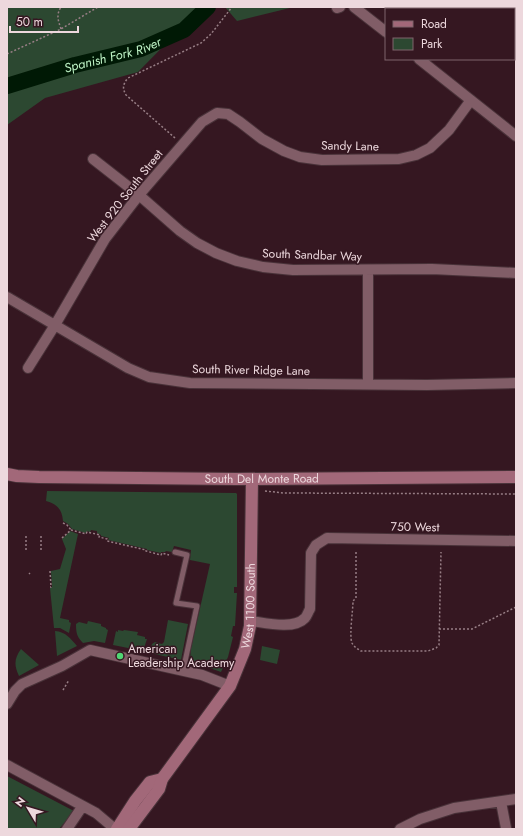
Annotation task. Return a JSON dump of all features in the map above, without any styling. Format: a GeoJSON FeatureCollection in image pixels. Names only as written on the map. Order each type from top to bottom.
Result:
{"type":"FeatureCollection","features":[{"type":"Feature","properties":{"kind":"street"},"geometry":{"type":"LineString","coordinates":[[354,7],[385,31]]}},
{"type":"Feature","properties":{"kind":"street"},"geometry":{"type":"LineString","coordinates":[[420,60],[516,136]]}},
{"type":"Feature","properties":{"kind":"street","name":"Sandy Lane"},"geometry":{"type":"LineString","coordinates":[[218,113],[228,114],[262,139],[284,151],[300,157],[322,160],[399,159],[416,155],[430,148],[449,130],[471,100]]}},
{"type":"Feature","properties":{"kind":"street","name":"West 920 South Street"},"geometry":{"type":"LineString","coordinates":[[28,368],[105,239],[139,195],[202,122],[218,113]]}},
{"type":"Feature","properties":{"kind":"street","name":"South Sandbar Way"},"geometry":{"type":"LineString","coordinates":[[93,159],[139,195],[180,231],[197,243],[216,253],[237,261],[263,267],[293,270],[432,269],[516,273]]}},
{"type":"Feature","properties":{"kind":"street"},"geometry":{"type":"LineString","coordinates":[[368,270],[368,384]]}},
{"type":"Feature","properties":{"kind":"street","name":"South River Ridge Lane"},"geometry":{"type":"LineString","coordinates":[[7,297],[128,368],[149,376],[190,383],[428,385],[516,383]]}},
{"type":"Feature","properties":{"kind":"street","name":"South Del Monte Road"},"geometry":{"type":"LineString","coordinates":[[7,474],[39,477],[516,477]]}},
{"type":"Feature","properties":{"kind":"street","name":"West 1100 South"},"geometry":{"type":"LineString","coordinates":[[129,829],[159,789],[162,780],[230,686],[245,649],[250,621],[252,478]]}},
{"type":"Feature","properties":{"kind":"street","name":"750 West"},"geometry":{"type":"LineString","coordinates":[[250,621],[290,625],[299,623],[306,617],[310,609],[310,553],[316,545],[327,538],[516,541]]}},
{"type":"Feature","properties":{"kind":"street"},"geometry":{"type":"LineString","coordinates":[[7,704],[15,690],[22,684],[62,666],[90,650],[202,675],[230,686]]}},
{"type":"Feature","properties":{"kind":"street"},"geometry":{"type":"LineString","coordinates":[[7,765],[82,807],[96,813],[116,829]]}},
{"type":"Feature","properties":{"kind":"street","name":"West 1100 South"},"geometry":{"type":"LineString","coordinates":[[116,829],[150,782],[162,780]]}},
{"type":"Feature","properties":{"kind":"street"},"geometry":{"type":"LineString","coordinates":[[400,829],[420,818],[454,808],[516,799]]}},
{"type":"Feature","properties":{"kind":"street"},"geometry":{"type":"LineString","coordinates":[[501,802],[506,828]]}},
{"type":"Feature","properties":{"kind":"street"},"geometry":{"type":"LineString","coordinates":[[67,829],[82,807]]}},
{"type":"Feature","properties":{"kind":"lane"},"geometry":{"type":"LineString","coordinates":[[175,554],[187,555],[176,602],[197,606],[184,671]]}},
{"type":"Feature","properties":{"kind":"path"},"geometry":{"type":"LineString","coordinates":[[61,7],[57,13],[61,28]]}},
{"type":"Feature","properties":{"kind":"path"},"geometry":{"type":"LineString","coordinates":[[7,54],[61,28],[98,7]]}},
{"type":"Feature","properties":{"kind":"path"},"geometry":{"type":"LineString","coordinates":[[175,138],[126,95],[123,91],[123,84],[128,78],[201,43],[211,34],[232,7]]}},
{"type":"Feature","properties":{"kind":"path"},"geometry":{"type":"LineString","coordinates":[[265,491],[284,493],[516,494]]}},
{"type":"Feature","properties":{"kind":"path"},"geometry":{"type":"LineString","coordinates":[[62,523],[67,525],[71,530],[86,534],[87,532],[107,539],[107,541],[161,555],[162,553],[175,554]]}},
{"type":"Feature","properties":{"kind":"path"},"geometry":{"type":"LineString","coordinates":[[62,538],[71,530]]}},
{"type":"Feature","properties":{"kind":"path"},"geometry":{"type":"LineString","coordinates":[[26,536],[26,550]]}},
{"type":"Feature","properties":{"kind":"path"},"geometry":{"type":"LineString","coordinates":[[41,536],[41,550]]}},
{"type":"Feature","properties":{"kind":"path"},"geometry":{"type":"LineString","coordinates":[[356,552],[356,598],[353,601],[351,640],[357,649],[362,651],[432,650],[439,645],[441,552]]}},
{"type":"Feature","properties":{"kind":"path"},"geometry":{"type":"LineString","coordinates":[[50,571],[50,587]]}},
{"type":"Feature","properties":{"kind":"path"},"geometry":{"type":"LineString","coordinates":[[439,629],[472,629],[516,607]]}},
{"type":"Feature","properties":{"kind":"path"},"geometry":{"type":"LineString","coordinates":[[63,690],[69,680]]}},
{"type":"Feature","properties":{"kind":"green space"},"geometry":{"type":"Polygon","coordinates":[[[7,7],[202,7],[138,72],[45,98],[7,125],[7,7]]]}},
{"type":"Feature","properties":{"kind":"green space"},"geometry":{"type":"Polygon","coordinates":[[[225,7],[294,7],[237,21],[225,7]]]}},
{"type":"Feature","properties":{"kind":"green space"},"geometry":{"type":"Polygon","coordinates":[[[47,491],[237,494],[237,587],[234,587],[234,593],[237,593],[235,626],[233,626],[231,636],[233,637],[228,657],[221,672],[190,661],[191,648],[210,564],[190,560],[191,550],[174,546],[172,552],[166,551],[161,553],[108,540],[109,538],[101,536],[97,533],[97,531],[91,530],[90,532],[87,531],[86,533],[72,529],[63,521],[60,510],[53,504],[46,501],[47,491]]]}},
{"type":"Feature","properties":{"kind":"green space"},"geometry":{"type":"Polygon","coordinates":[[[70,531],[78,534],[60,618],[69,620],[71,623],[69,633],[60,628],[54,628],[50,588],[52,587],[51,571],[60,569],[66,549],[62,539],[70,531]]]}},
{"type":"Feature","properties":{"kind":"green space"},"geometry":{"type":"Polygon","coordinates":[[[168,620],[188,624],[181,660],[150,653],[152,644],[155,642],[162,644],[164,642],[168,620]]]}},
{"type":"Feature","properties":{"kind":"green space"},"geometry":{"type":"Polygon","coordinates":[[[88,621],[101,624],[101,626],[108,630],[105,643],[94,641],[83,643],[79,639],[76,624],[79,622],[87,624],[88,621]]]}},
{"type":"Feature","properties":{"kind":"green space"},"geometry":{"type":"Polygon","coordinates":[[[118,630],[138,632],[137,635],[145,637],[145,639],[147,639],[143,651],[113,645],[116,631],[118,632],[118,630]]]}},
{"type":"Feature","properties":{"kind":"green space"},"geometry":{"type":"Polygon","coordinates":[[[55,631],[65,634],[77,646],[57,656],[55,631]]]}},
{"type":"Feature","properties":{"kind":"green space"},"geometry":{"type":"Polygon","coordinates":[[[262,646],[280,650],[277,664],[260,660],[262,646]]]}},
{"type":"Feature","properties":{"kind":"green space"},"geometry":{"type":"Polygon","coordinates":[[[21,649],[39,665],[19,676],[16,669],[16,662],[17,656],[21,649]]]}},
{"type":"Feature","properties":{"kind":"green space"},"geometry":{"type":"Polygon","coordinates":[[[7,776],[74,811],[59,829],[7,829],[7,776]]]}},
{"type":"Feature","properties":{"kind":"waterway","name":"Spanish Fork River"},"geometry":{"type":"LineString","coordinates":[[7,86],[75,65],[141,49],[184,30],[208,7]]}},
{"type":"Feature","properties":{"kind":"place","name":"American Leadership Academy"},"geometry":{"type":"Point","coordinates":[120,656]}}]}
